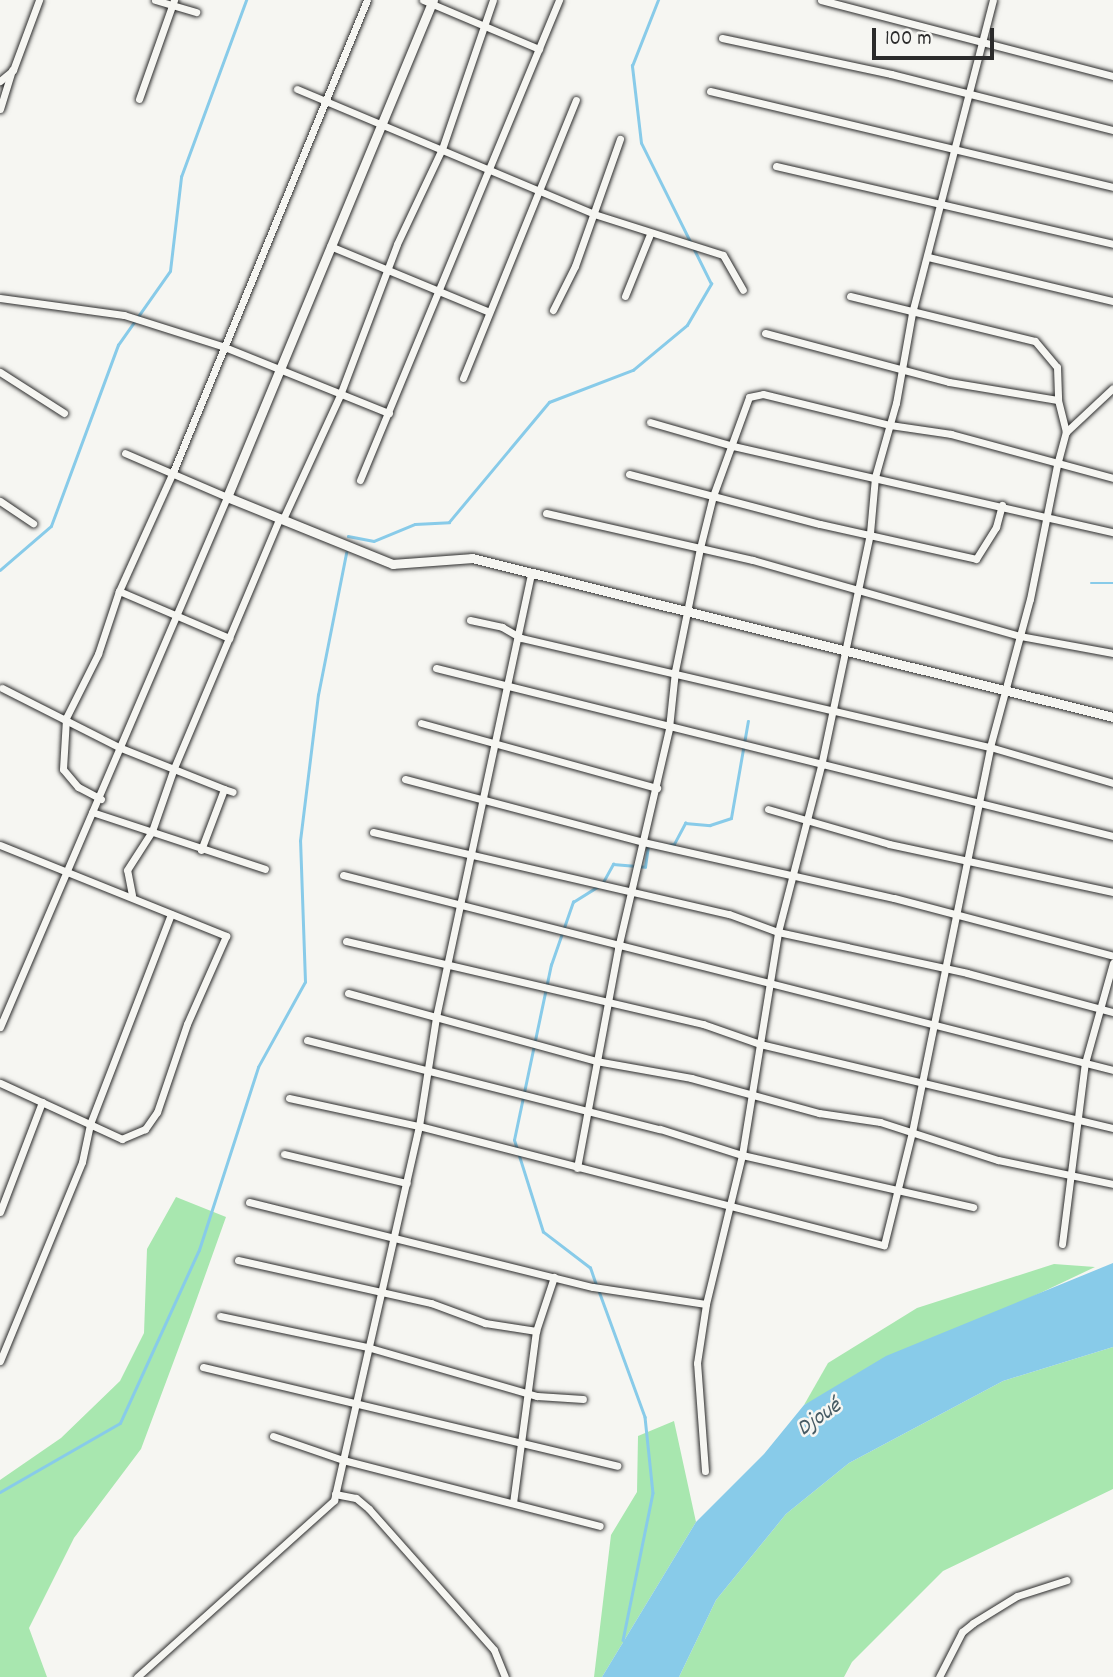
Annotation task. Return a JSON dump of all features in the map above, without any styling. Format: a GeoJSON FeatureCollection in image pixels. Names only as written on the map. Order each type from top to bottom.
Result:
{"type":"FeatureCollection","features":[{"type":"Feature","properties":{"kind":"street"},"geometry":{"type":"LineString","coordinates":[[0,109],[38,0]]}},
{"type":"Feature","properties":{"kind":"street"},"geometry":{"type":"LineString","coordinates":[[155,0],[173,3],[196,12]]}},
{"type":"Feature","properties":{"kind":"street"},"geometry":{"type":"LineString","coordinates":[[101,799],[78,787],[63,769],[66,718],[98,654],[119,591],[173,472],[222,346],[367,0]]}},
{"type":"Feature","properties":{"kind":"street"},"geometry":{"type":"LineString","coordinates":[[132,895],[127,870],[152,831],[174,768],[229,638],[281,518],[340,395],[386,269],[442,149],[482,25],[493,0]]}},
{"type":"Feature","properties":{"kind":"street"},"geometry":{"type":"LineString","coordinates":[[360,480],[559,0]]}},
{"type":"Feature","properties":{"kind":"street"},"geometry":{"type":"LineString","coordinates":[[821,0],[1113,75]]}},
{"type":"Feature","properties":{"kind":"street"},"geometry":{"type":"LineString","coordinates":[[705,1471],[697,1363],[706,1304],[741,1155],[778,932],[821,766],[870,533],[875,477],[890,425],[912,313],[958,149],[980,40],[993,0]]}},
{"type":"Feature","properties":{"kind":"street"},"geometry":{"type":"LineString","coordinates":[[0,1027],[65,871],[92,811],[101,799],[277,368],[382,126],[429,1],[539,50]]}},
{"type":"Feature","properties":{"kind":"street"},"geometry":{"type":"LineString","coordinates":[[139,99],[173,3]]}},
{"type":"Feature","properties":{"kind":"street"},"geometry":{"type":"LineString","coordinates":[[723,38],[970,94],[1113,130]]}},
{"type":"Feature","properties":{"kind":"street"},"geometry":{"type":"LineString","coordinates":[[0,81],[13,70]]}},
{"type":"Feature","properties":{"kind":"street"},"geometry":{"type":"LineString","coordinates":[[297,89],[594,214],[723,255],[743,290]]}},
{"type":"Feature","properties":{"kind":"street"},"geometry":{"type":"LineString","coordinates":[[710,91],[1113,187]]}},
{"type":"Feature","properties":{"kind":"street"},"geometry":{"type":"LineString","coordinates":[[463,378],[487,311],[576,100]]}},
{"type":"Feature","properties":{"kind":"street"},"geometry":{"type":"LineString","coordinates":[[553,310],[594,214],[620,139]]}},
{"type":"Feature","properties":{"kind":"street"},"geometry":{"type":"LineString","coordinates":[[776,166],[1113,244]]}},
{"type":"Feature","properties":{"kind":"street"},"geometry":{"type":"LineString","coordinates":[[625,296],[650,234]]}},
{"type":"Feature","properties":{"kind":"street"},"geometry":{"type":"LineString","coordinates":[[330,246],[487,311]]}},
{"type":"Feature","properties":{"kind":"street"},"geometry":{"type":"LineString","coordinates":[[928,257],[1113,301]]}},
{"type":"Feature","properties":{"kind":"street"},"geometry":{"type":"LineString","coordinates":[[289,1098],[419,1126],[884,1245],[912,1132],[930,1027],[952,940],[953,915],[990,747],[1020,636],[1066,432],[1058,400],[1057,368],[1035,341],[850,296]]}},
{"type":"Feature","properties":{"kind":"street"},"geometry":{"type":"LineString","coordinates":[[0,297],[124,315],[222,346],[389,413]]}},
{"type":"Feature","properties":{"kind":"street"},"geometry":{"type":"LineString","coordinates":[[765,333],[949,382],[1058,400]]}},
{"type":"Feature","properties":{"kind":"street"},"geometry":{"type":"LineString","coordinates":[[0,372],[64,413]]}},
{"type":"Feature","properties":{"kind":"street"},"geometry":{"type":"LineString","coordinates":[[1066,432],[1113,388]]}},
{"type":"Feature","properties":{"kind":"street"},"geometry":{"type":"LineString","coordinates":[[577,1168],[618,948],[669,728],[675,671],[690,613],[700,548],[713,496],[752,393],[890,425],[951,434],[1057,465],[1113,478]]}},
{"type":"Feature","properties":{"kind":"street"},"geometry":{"type":"LineString","coordinates":[[650,422],[733,446],[1113,532]]}},
{"type":"Feature","properties":{"kind":"street"},"geometry":{"type":"LineString","coordinates":[[125,453],[393,564],[472,558],[1005,693],[1113,717]]}},
{"type":"Feature","properties":{"kind":"street"},"geometry":{"type":"LineString","coordinates":[[629,474],[976,559],[996,527],[1002,505]]}},
{"type":"Feature","properties":{"kind":"street"},"geometry":{"type":"LineString","coordinates":[[0,501],[33,523]]}},
{"type":"Feature","properties":{"kind":"street"},"geometry":{"type":"LineString","coordinates":[[546,513],[700,548],[1020,636],[1113,653]]}},
{"type":"Feature","properties":{"kind":"street"},"geometry":{"type":"LineString","coordinates":[[137,1677],[334,1500],[392,1237],[407,1183],[436,1017],[507,687],[521,638],[531,575]]}},
{"type":"Feature","properties":{"kind":"street"},"geometry":{"type":"LineString","coordinates":[[119,591],[229,638]]}},
{"type":"Feature","properties":{"kind":"street"},"geometry":{"type":"LineString","coordinates":[[470,620],[502,627],[521,638],[675,671],[832,712],[990,747],[1113,782]]}},
{"type":"Feature","properties":{"kind":"street"},"geometry":{"type":"LineString","coordinates":[[436,668],[978,806],[1113,836]]}},
{"type":"Feature","properties":{"kind":"street"},"geometry":{"type":"LineString","coordinates":[[2,688],[121,748],[233,792]]}},
{"type":"Feature","properties":{"kind":"street"},"geometry":{"type":"LineString","coordinates":[[421,723],[496,741],[657,788]]}},
{"type":"Feature","properties":{"kind":"street"},"geometry":{"type":"LineString","coordinates":[[405,779],[643,842],[792,875],[1113,956]]}},
{"type":"Feature","properties":{"kind":"street"},"geometry":{"type":"LineString","coordinates":[[201,850],[224,789]]}},
{"type":"Feature","properties":{"kind":"street"},"geometry":{"type":"LineString","coordinates":[[768,809],[807,822],[1113,892]]}},
{"type":"Feature","properties":{"kind":"street"},"geometry":{"type":"LineString","coordinates":[[92,811],[201,850],[265,869]]}},
{"type":"Feature","properties":{"kind":"street"},"geometry":{"type":"LineString","coordinates":[[373,832],[471,857],[729,914],[778,932],[944,968],[1113,1012]]}},
{"type":"Feature","properties":{"kind":"street"},"geometry":{"type":"LineString","coordinates":[[0,845],[132,895],[226,936],[187,1024],[157,1112],[145,1129],[122,1139],[0,1083]]}},
{"type":"Feature","properties":{"kind":"street"},"geometry":{"type":"LineString","coordinates":[[342,875],[930,1027],[1113,1070]]}},
{"type":"Feature","properties":{"kind":"street"},"geometry":{"type":"LineString","coordinates":[[0,1361],[82,1162],[90,1124],[171,914]]}},
{"type":"Feature","properties":{"kind":"street"},"geometry":{"type":"LineString","coordinates":[[346,941],[703,1024],[760,1044],[1077,1117],[1113,1128]]}},
{"type":"Feature","properties":{"kind":"street"},"geometry":{"type":"LineString","coordinates":[[1062,1244],[1068,1176],[1085,1063],[1113,963]]}},
{"type":"Feature","properties":{"kind":"street"},"geometry":{"type":"LineString","coordinates":[[348,993],[596,1061],[912,1132],[1068,1176],[1113,1184]]}},
{"type":"Feature","properties":{"kind":"street"},"geometry":{"type":"LineString","coordinates":[[307,1040],[587,1111],[741,1155],[973,1208]]}},
{"type":"Feature","properties":{"kind":"street"},"geometry":{"type":"LineString","coordinates":[[0,1212],[42,1102]]}},
{"type":"Feature","properties":{"kind":"street"},"geometry":{"type":"LineString","coordinates":[[284,1154],[407,1183]]}},
{"type":"Feature","properties":{"kind":"street"},"geometry":{"type":"LineString","coordinates":[[249,1202],[554,1277],[706,1304]]}},
{"type":"Feature","properties":{"kind":"street"},"geometry":{"type":"LineString","coordinates":[[238,1260],[380,1290],[485,1323],[536,1331]]}},
{"type":"Feature","properties":{"kind":"street"},"geometry":{"type":"LineString","coordinates":[[513,1503],[536,1331],[554,1277]]}},
{"type":"Feature","properties":{"kind":"street"},"geometry":{"type":"LineString","coordinates":[[220,1316],[367,1347],[527,1393],[583,1399]]}},
{"type":"Feature","properties":{"kind":"street"},"geometry":{"type":"LineString","coordinates":[[203,1367],[617,1466]]}},
{"type":"Feature","properties":{"kind":"street"},"geometry":{"type":"LineString","coordinates":[[273,1436],[344,1460],[600,1526]]}},
{"type":"Feature","properties":{"kind":"street"},"geometry":{"type":"LineString","coordinates":[[335,1494],[356,1498],[369,1509],[494,1650],[505,1677]]}},
{"type":"Feature","properties":{"kind":"street"},"geometry":{"type":"LineString","coordinates":[[939,1677],[962,1632],[973,1623],[1017,1596],[1067,1580]]}},
{"type":"Feature","properties":{"kind":"green space"},"geometry":{"type":"Polygon","coordinates":[[[176,1197],[226,1217],[191,1315],[141,1449],[74,1538],[29,1628],[47,1677],[0,1677],[0,1480],[61,1438],[120,1381],[144,1333],[147,1249],[176,1197]]]}},
{"type":"Feature","properties":{"kind":"green space"},"geometry":{"type":"Polygon","coordinates":[[[1054,1264],[1095,1267],[804,1405],[828,1363],[917,1308],[1054,1264]]]}},
{"type":"Feature","properties":{"kind":"green space"},"geometry":{"type":"Polygon","coordinates":[[[1113,1347],[1113,1489],[943,1571],[852,1662],[844,1677],[679,1677],[716,1600],[786,1514],[849,1463],[1003,1381],[1113,1347]]]}},
{"type":"Feature","properties":{"kind":"green space"},"geometry":{"type":"Polygon","coordinates":[[[674,1421],[696,1522],[602,1677],[594,1677],[611,1535],[637,1492],[638,1436],[674,1421]]]}},
{"type":"Feature","properties":{"kind":"water","name":"Djoué"},"geometry":{"type":"Polygon","coordinates":[[[1113,1263],[1113,1347],[1003,1381],[849,1463],[786,1514],[716,1600],[679,1677],[602,1677],[696,1522],[764,1454],[804,1405],[886,1356],[1113,1263]]]}},
{"type":"Feature","properties":{"kind":"waterway"},"geometry":{"type":"LineString","coordinates":[[0,570],[51,526],[118,345],[170,271],[181,177],[246,0]]}},
{"type":"Feature","properties":{"kind":"waterway"},"geometry":{"type":"LineString","coordinates":[[348,536],[374,541],[415,524],[449,522],[549,402],[633,370],[687,325],[711,284],[641,143],[632,66],[658,0]]}},
{"type":"Feature","properties":{"kind":"waterway"},"geometry":{"type":"LineString","coordinates":[[0,1492],[120,1423],[199,1250],[258,1067],[305,982],[300,841],[318,695],[346,553]]}},
{"type":"Feature","properties":{"kind":"waterway"},"geometry":{"type":"LineString","coordinates":[[1091,583],[1113,583]]}},
{"type":"Feature","properties":{"kind":"waterway"},"geometry":{"type":"LineString","coordinates":[[669,845],[674,844],[685,823],[710,825],[731,818],[748,721]]}},
{"type":"Feature","properties":{"kind":"waterway"},"geometry":{"type":"LineString","coordinates":[[602,884],[613,864],[645,867],[648,846]]}},
{"type":"Feature","properties":{"kind":"waterway"},"geometry":{"type":"LineString","coordinates":[[596,1285],[590,1268],[543,1232],[514,1140],[551,965],[573,902],[597,887]]}},
{"type":"Feature","properties":{"kind":"waterway"},"geometry":{"type":"LineString","coordinates":[[599,1291],[645,1417],[653,1493],[623,1640]]}}]}
